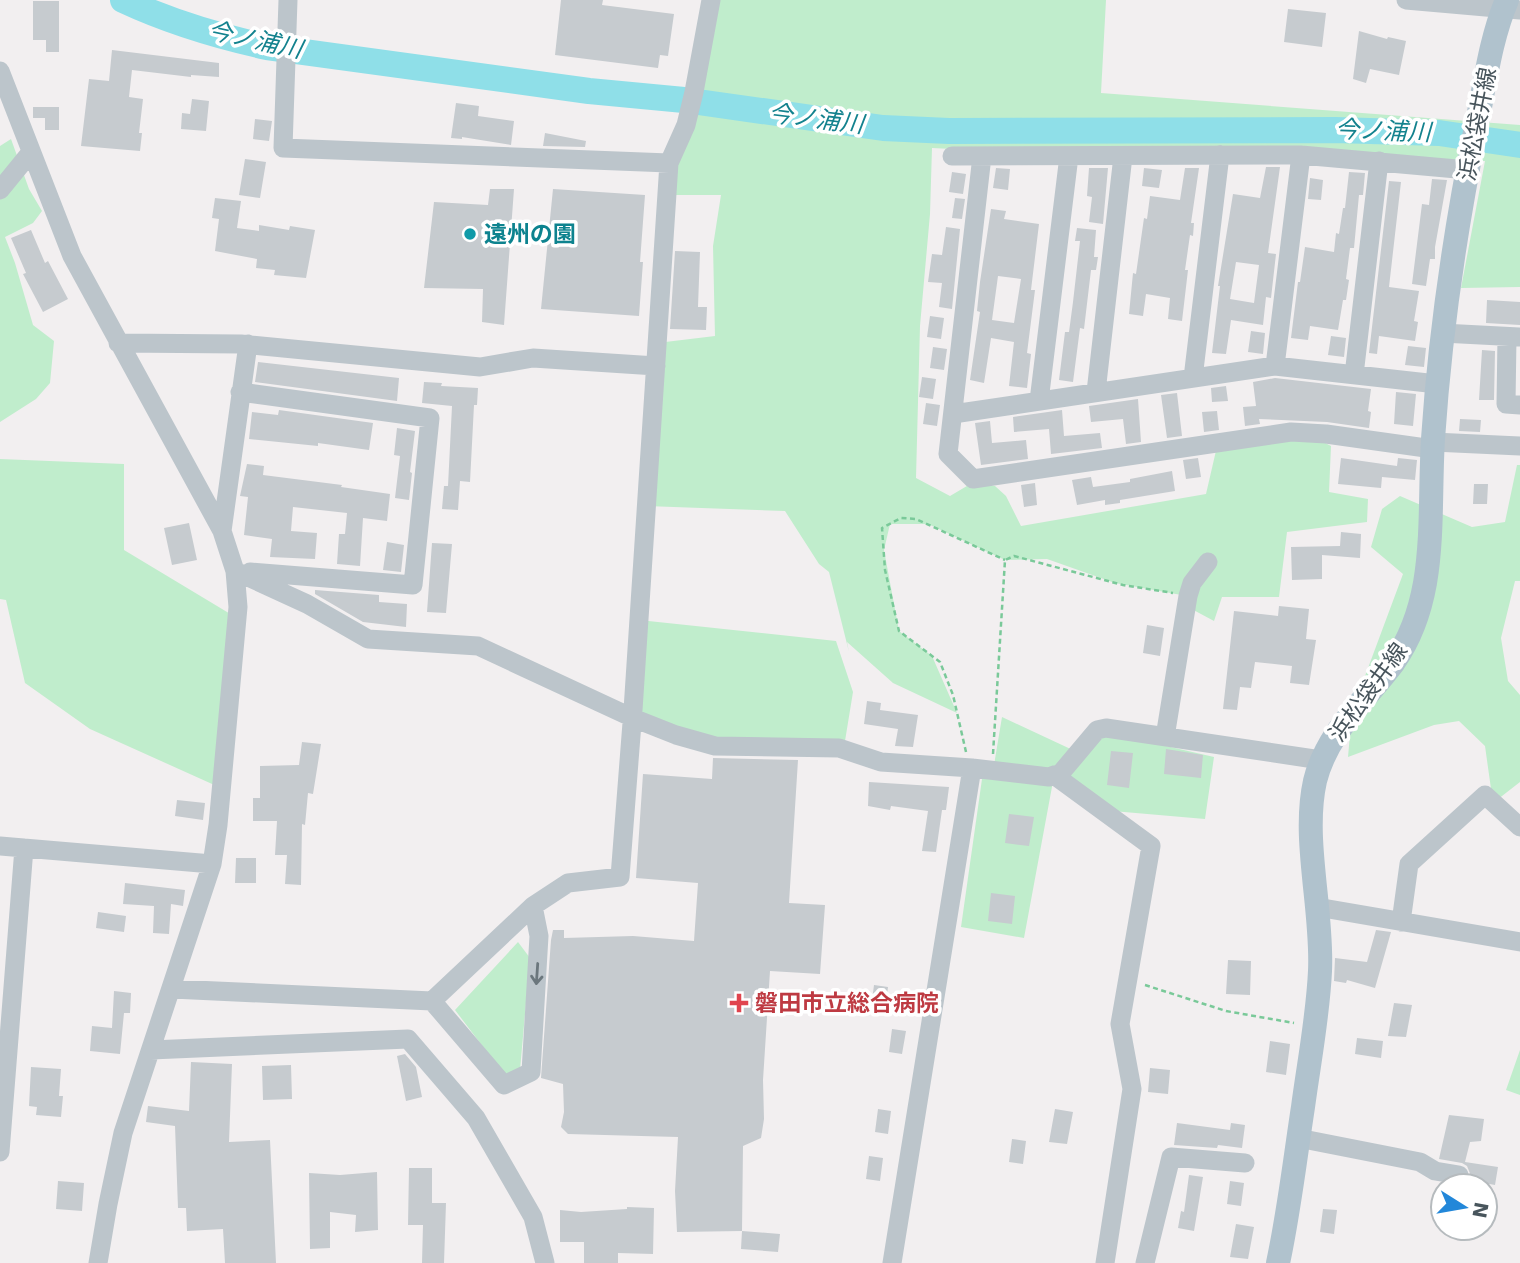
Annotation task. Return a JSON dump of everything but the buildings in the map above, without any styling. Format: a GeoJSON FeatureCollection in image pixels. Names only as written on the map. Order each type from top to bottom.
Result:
{"type":"FeatureCollection","features":[{"type":"Feature","properties":{"kind":"main road","name":"浜松袋井線"},"geometry":{"type":"LineString","coordinates":[[1278,1263],[1315,1027],[1320,972],[1311,807],[1321,760],[1333,737],[1394,661],[1409,636],[1420,609],[1429,551],[1437,384],[1451,260],[1472,147],[1510,6]]}},
{"type":"Feature","properties":{"kind":"street"},"geometry":{"type":"LineString","coordinates":[[288,0],[283,148],[669,163]]}},
{"type":"Feature","properties":{"kind":"street"},"geometry":{"type":"LineString","coordinates":[[172,989],[432,1001],[533,906],[568,883],[620,877],[669,163],[686,125],[695,92],[711,0]]}},
{"type":"Feature","properties":{"kind":"street"},"geometry":{"type":"LineString","coordinates":[[1406,0],[1510,6]]}},
{"type":"Feature","properties":{"kind":"street"},"geometry":{"type":"LineString","coordinates":[[0,71],[72,256],[222,531],[235,571],[238,607],[212,864],[123,1133],[107,1203],[98,1263]]}},
{"type":"Feature","properties":{"kind":"street"},"geometry":{"type":"LineString","coordinates":[[952,156],[1301,155],[1379,161],[1472,147]]}},
{"type":"Feature","properties":{"kind":"street"},"geometry":{"type":"LineString","coordinates":[[0,190],[31,152]]}},
{"type":"Feature","properties":{"kind":"street"},"geometry":{"type":"LineString","coordinates":[[1193,378],[1220,155]]}},
{"type":"Feature","properties":{"kind":"street"},"geometry":{"type":"LineString","coordinates":[[1275,366],[1301,155]]}},
{"type":"Feature","properties":{"kind":"street"},"geometry":{"type":"LineString","coordinates":[[982,156],[948,454],[973,479],[1291,432],[1433,445],[1520,446]]}},
{"type":"Feature","properties":{"kind":"street"},"geometry":{"type":"LineString","coordinates":[[1039,401],[1069,156]]}},
{"type":"Feature","properties":{"kind":"street"},"geometry":{"type":"LineString","coordinates":[[1096,392],[1123,156]]}},
{"type":"Feature","properties":{"kind":"street"},"geometry":{"type":"LineString","coordinates":[[1354,375],[1379,161]]}},
{"type":"Feature","properties":{"kind":"street"},"geometry":{"type":"LineString","coordinates":[[1442,333],[1514,337],[1506,404],[1520,405]]}},
{"type":"Feature","properties":{"kind":"street"},"geometry":{"type":"LineString","coordinates":[[118,343],[248,344],[480,368],[533,358],[656,366]]}},
{"type":"Feature","properties":{"kind":"street"},"geometry":{"type":"LineString","coordinates":[[222,531],[248,344]]}},
{"type":"Feature","properties":{"kind":"street"},"geometry":{"type":"LineString","coordinates":[[953,414],[1275,366],[1437,384]]}},
{"type":"Feature","properties":{"kind":"street"},"geometry":{"type":"LineString","coordinates":[[235,571],[412,585],[430,418],[240,393]]}},
{"type":"Feature","properties":{"kind":"street"},"geometry":{"type":"LineString","coordinates":[[1165,737],[1188,596],[1192,583],[1208,562]]}},
{"type":"Feature","properties":{"kind":"street"},"geometry":{"type":"LineString","coordinates":[[235,571],[307,604],[368,639],[478,646],[633,718],[676,735],[715,746],[839,748],[881,762],[972,768],[1049,777],[1060,774],[1097,730],[1106,728],[1321,760]]}},
{"type":"Feature","properties":{"kind":"street"},"geometry":{"type":"LineString","coordinates":[[892,1263],[972,768]]}},
{"type":"Feature","properties":{"kind":"street"},"geometry":{"type":"LineString","coordinates":[[1054,775],[1151,846],[1121,1024],[1132,1089],[1105,1263]]}},
{"type":"Feature","properties":{"kind":"street"},"geometry":{"type":"LineString","coordinates":[[1401,922],[1409,864],[1485,795],[1520,827]]}},
{"type":"Feature","properties":{"kind":"street"},"geometry":{"type":"LineString","coordinates":[[0,846],[212,864]]}},
{"type":"Feature","properties":{"kind":"street"},"geometry":{"type":"LineString","coordinates":[[0,1152],[24,848]]}},
{"type":"Feature","properties":{"kind":"street"},"geometry":{"type":"LineString","coordinates":[[432,1001],[504,1085],[531,1072],[539,936],[533,906]]}},
{"type":"Feature","properties":{"kind":"street"},"geometry":{"type":"LineString","coordinates":[[1317,906],[1520,942]]}},
{"type":"Feature","properties":{"kind":"street"},"geometry":{"type":"LineString","coordinates":[[150,1050],[408,1039],[476,1118],[533,1217],[545,1263]]}},
{"type":"Feature","properties":{"kind":"street"},"geometry":{"type":"LineString","coordinates":[[1298,1138],[1420,1162],[1441,1172]]}},
{"type":"Feature","properties":{"kind":"street"},"geometry":{"type":"LineString","coordinates":[[1145,1263],[1171,1157],[1245,1163]]}},
{"type":"Feature","properties":{"kind":"path"},"geometry":{"type":"LineString","coordinates":[[972,768],[962,740],[953,695],[940,662],[899,631],[885,570],[882,528],[901,518],[916,519],[1005,560],[1014,556],[1123,585],[1188,596]]}},
{"type":"Feature","properties":{"kind":"path"},"geometry":{"type":"LineString","coordinates":[[993,771],[1005,560]]}},
{"type":"Feature","properties":{"kind":"path"},"geometry":{"type":"LineString","coordinates":[[1128,979],[1226,1011],[1315,1027]]}},
{"type":"Feature","properties":{"kind":"green space"},"geometry":{"type":"Polygon","coordinates":[[[710,0],[1106,0],[1101,93],[1520,125],[1520,287],[1461,288],[1485,161],[1098,156],[932,148],[930,214],[920,326],[916,478],[950,496],[972,483],[995,486],[1006,496],[1021,526],[1206,494],[1218,442],[1306,433],[1331,446],[1329,492],[1368,499],[1367,522],[1287,532],[1279,597],[1222,597],[1214,621],[1186,606],[1187,596],[1115,583],[1047,559],[1005,560],[928,524],[890,524],[884,550],[899,631],[932,656],[957,713],[893,683],[847,642],[849,652],[829,572],[819,564],[785,511],[646,506],[657,343],[715,336],[713,246],[721,195],[667,195],[710,0]]]}},
{"type":"Feature","properties":{"kind":"green space"},"geometry":{"type":"Polygon","coordinates":[[[11,139],[29,189],[42,211],[33,223],[5,237],[33,325],[54,341],[50,383],[36,399],[0,422],[0,146],[11,139]]]}},
{"type":"Feature","properties":{"kind":"green space"},"geometry":{"type":"Polygon","coordinates":[[[0,459],[124,464],[124,550],[237,618],[221,788],[90,729],[25,683],[6,600],[0,599],[0,459]]]}},
{"type":"Feature","properties":{"kind":"green space"},"geometry":{"type":"Polygon","coordinates":[[[1517,465],[1520,465],[1520,581],[1515,581],[1501,638],[1508,681],[1520,695],[1520,782],[1493,803],[1485,746],[1459,721],[1434,725],[1348,757],[1352,711],[1403,574],[1371,547],[1382,509],[1400,496],[1472,527],[1505,522],[1517,465]]]}},
{"type":"Feature","properties":{"kind":"green space"},"geometry":{"type":"Polygon","coordinates":[[[639,620],[836,641],[853,692],[845,741],[715,746],[633,718],[639,620]]]}},
{"type":"Feature","properties":{"kind":"green space"},"geometry":{"type":"Polygon","coordinates":[[[1002,717],[1077,752],[1097,730],[1214,757],[1205,819],[1101,810],[1054,776],[1024,938],[961,927],[982,779],[993,771],[1002,717]]]}},
{"type":"Feature","properties":{"kind":"green space"},"geometry":{"type":"Polygon","coordinates":[[[518,942],[530,958],[520,1070],[506,1077],[455,1010],[518,942]]]}},
{"type":"Feature","properties":{"kind":"green space"},"geometry":{"type":"Polygon","coordinates":[[[1520,1050],[1520,1095],[1506,1090],[1520,1050]]]}},
{"type":"Feature","properties":{"kind":"waterway","name":"今ノ浦川"},"geometry":{"type":"LineString","coordinates":[[123,0],[194,28],[267,47],[883,128],[949,131],[1335,130],[1439,133],[1520,145]]}},
{"type":"Feature","properties":{"kind":"place","name":"遠州の園"},"geometry":{"type":"Point","coordinates":[470,234]}},
{"type":"Feature","properties":{"kind":"place","name":"磐田市立総合病院"},"geometry":{"type":"Point","coordinates":[739,1003]}}]}
